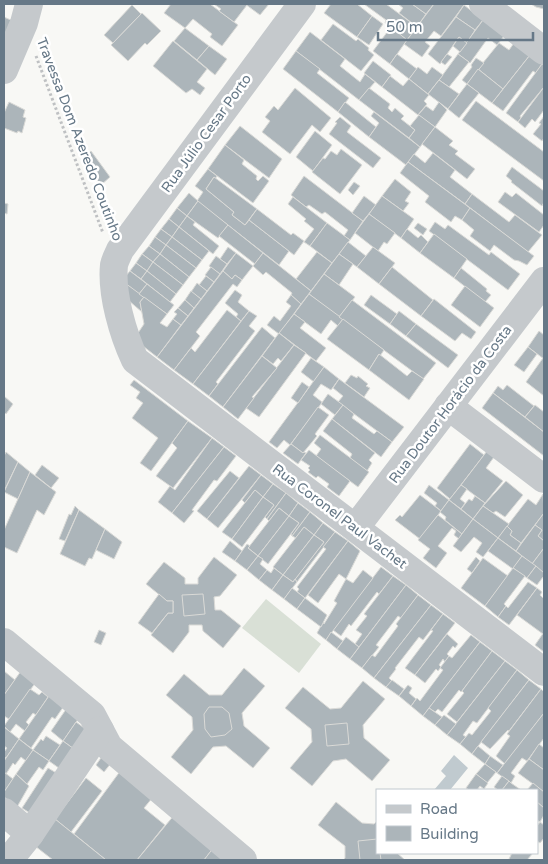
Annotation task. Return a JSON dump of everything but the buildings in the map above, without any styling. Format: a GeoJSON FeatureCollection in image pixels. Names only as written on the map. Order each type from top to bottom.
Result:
{"type":"FeatureCollection","features":[{"type":"Feature","properties":{"kind":"street","name":"Rua Júlio Cesar Porto"},"geometry":{"type":"LineString","coordinates":[[114,264],[120,250],[302,4]]}},
{"type":"Feature","properties":{"kind":"street"},"geometry":{"type":"LineString","coordinates":[[483,4],[544,51]]}},
{"type":"Feature","properties":{"kind":"street"},"geometry":{"type":"LineString","coordinates":[[4,70],[26,13]]}},
{"type":"Feature","properties":{"kind":"street","name":"Rua Coronel Paul Vachet"},"geometry":{"type":"LineString","coordinates":[[114,264],[119,312],[125,338],[135,360],[544,672]]}},
{"type":"Feature","properties":{"kind":"street","name":"Rua Doutor Horácio da Costa"},"geometry":{"type":"LineString","coordinates":[[356,527],[544,281]]}},
{"type":"Feature","properties":{"kind":"street"},"geometry":{"type":"LineString","coordinates":[[448,406],[544,479]]}},
{"type":"Feature","properties":{"kind":"street"},"geometry":{"type":"LineString","coordinates":[[4,642],[92,715],[109,748],[243,860]]}},
{"type":"Feature","properties":{"kind":"street"},"geometry":{"type":"LineString","coordinates":[[9,860],[30,834],[100,730]]}},
{"type":"Feature","properties":{"kind":"street"},"geometry":{"type":"LineString","coordinates":[[4,812],[30,834]]}},
{"type":"Feature","properties":{"kind":"path","name":"Travessa Dom Azeredo Coutinho"},"geometry":{"type":"LineString","coordinates":[[26,13],[114,264]]}},
{"type":"Feature","properties":{"kind":"shaded area"},"geometry":{"type":"Polygon","coordinates":[[[266,599],[321,644],[299,673],[242,628],[266,599]]]}},
{"type":"Feature","properties":{"kind":"shaded area"},"geometry":{"type":"Polygon","coordinates":[[[454,755],[468,768],[451,789],[435,789],[446,776],[441,771],[454,755]]]}}]}
